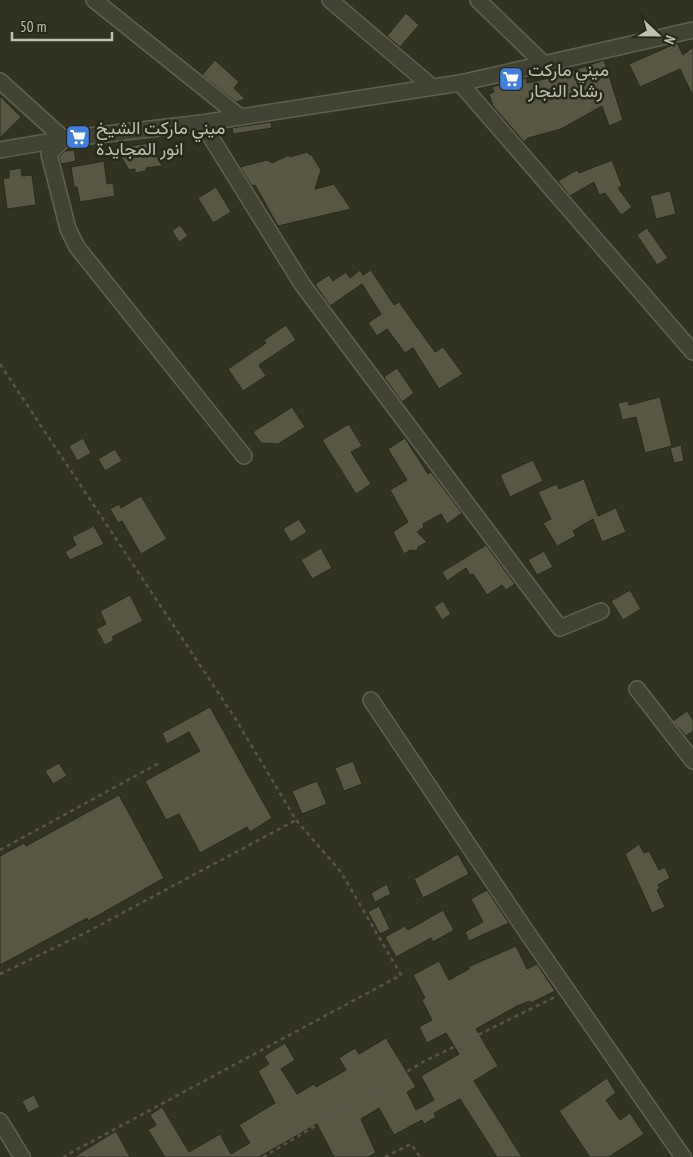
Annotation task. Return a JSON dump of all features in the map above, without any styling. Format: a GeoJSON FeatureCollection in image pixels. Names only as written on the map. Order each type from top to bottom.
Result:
{"type":"FeatureCollection","features":[{"type":"Feature","properties":{"kind":"street"},"geometry":{"type":"LineString","coordinates":[[94,0],[239,116]]}},
{"type":"Feature","properties":{"kind":"street"},"geometry":{"type":"LineString","coordinates":[[330,0],[430,86]]}},
{"type":"Feature","properties":{"kind":"street"},"geometry":{"type":"LineString","coordinates":[[478,0],[545,65]]}},
{"type":"Feature","properties":{"kind":"street"},"geometry":{"type":"LineString","coordinates":[[0,150],[64,139],[202,123],[430,86],[460,83],[693,30]]}},
{"type":"Feature","properties":{"kind":"street"},"geometry":{"type":"LineString","coordinates":[[0,81],[64,139]]}},
{"type":"Feature","properties":{"kind":"street"},"geometry":{"type":"LineString","coordinates":[[460,83],[693,352]]}},
{"type":"Feature","properties":{"kind":"street"},"geometry":{"type":"LineString","coordinates":[[202,123],[302,284],[560,628],[601,611]]}},
{"type":"Feature","properties":{"kind":"street"},"geometry":{"type":"LineString","coordinates":[[64,139],[49,154],[68,229],[77,247],[244,456]]}},
{"type":"Feature","properties":{"kind":"street"},"geometry":{"type":"LineString","coordinates":[[638,688],[693,761]]}},
{"type":"Feature","properties":{"kind":"street"},"geometry":{"type":"LineString","coordinates":[[371,700],[683,1157]]}},
{"type":"Feature","properties":{"kind":"street"},"geometry":{"type":"LineString","coordinates":[[0,1121],[22,1157]]}},
{"type":"Feature","properties":{"kind":"path"},"geometry":{"type":"LineString","coordinates":[[0,364],[235,718],[296,820],[341,872],[401,975],[63,1157]]}},
{"type":"Feature","properties":{"kind":"path"},"geometry":{"type":"LineString","coordinates":[[0,850],[161,762]]}},
{"type":"Feature","properties":{"kind":"path"},"geometry":{"type":"LineString","coordinates":[[0,974],[85,933],[296,820]]}},
{"type":"Feature","properties":{"kind":"path"},"geometry":{"type":"LineString","coordinates":[[263,1157],[423,1062],[568,991]]}},
{"type":"Feature","properties":{"kind":"path"},"geometry":{"type":"LineString","coordinates":[[385,1157],[411,1144],[420,1157]]}},
{"type":"Feature","properties":{"kind":"building"},"geometry":{"type":"Polygon","coordinates":[[[406,13],[419,25],[400,47],[387,36],[406,13]]]}},
{"type":"Feature","properties":{"kind":"building"},"geometry":{"type":"Polygon","coordinates":[[[677,43],[683,55],[693,47],[693,96],[680,69],[640,87],[629,64],[677,43]]]}},
{"type":"Feature","properties":{"kind":"building"},"geometry":{"type":"Polygon","coordinates":[[[215,60],[239,82],[234,88],[245,99],[236,102],[202,75],[215,60]]]}},
{"type":"Feature","properties":{"kind":"building"},"geometry":{"type":"Polygon","coordinates":[[[604,60],[623,120],[609,126],[602,106],[561,129],[528,138],[524,142],[493,106],[489,94],[494,92],[492,87],[526,78],[527,83],[572,73],[572,71],[604,60]]]}},
{"type":"Feature","properties":{"kind":"building"},"geometry":{"type":"Polygon","coordinates":[[[0,96],[21,117],[0,138],[0,96]]]}},
{"type":"Feature","properties":{"kind":"building"},"geometry":{"type":"Polygon","coordinates":[[[271,122],[272,128],[233,134],[232,128],[271,122]]]}},
{"type":"Feature","properties":{"kind":"building"},"geometry":{"type":"Polygon","coordinates":[[[151,143],[162,166],[146,168],[146,171],[135,173],[135,169],[129,170],[116,148],[151,143]]]}},
{"type":"Feature","properties":{"kind":"building"},"geometry":{"type":"Polygon","coordinates":[[[74,150],[76,161],[61,164],[59,157],[65,151],[74,150]]]}},
{"type":"Feature","properties":{"kind":"building"},"geometry":{"type":"Polygon","coordinates":[[[307,152],[311,154],[321,170],[315,189],[334,184],[351,209],[278,226],[255,185],[252,186],[240,167],[267,160],[272,163],[289,155],[290,157],[307,152]]]}},
{"type":"Feature","properties":{"kind":"building"},"geometry":{"type":"Polygon","coordinates":[[[612,160],[622,186],[618,188],[632,207],[621,215],[605,193],[599,195],[594,182],[570,196],[558,181],[577,170],[579,173],[612,160]]]}},
{"type":"Feature","properties":{"kind":"building"},"geometry":{"type":"Polygon","coordinates":[[[104,161],[107,184],[113,183],[115,196],[80,202],[77,187],[74,187],[71,167],[104,161]]]}},
{"type":"Feature","properties":{"kind":"building"},"geometry":{"type":"Polygon","coordinates":[[[21,168],[22,176],[32,175],[36,205],[7,209],[3,178],[9,178],[9,170],[21,168]]]}},
{"type":"Feature","properties":{"kind":"building"},"geometry":{"type":"Polygon","coordinates":[[[216,187],[231,212],[213,223],[198,198],[216,187]]]}},
{"type":"Feature","properties":{"kind":"building"},"geometry":{"type":"Polygon","coordinates":[[[670,191],[676,214],[656,219],[650,196],[670,191]]]}},
{"type":"Feature","properties":{"kind":"building"},"geometry":{"type":"Polygon","coordinates":[[[180,225],[188,236],[179,242],[172,231],[180,225]]]}},
{"type":"Feature","properties":{"kind":"building"},"geometry":{"type":"Polygon","coordinates":[[[647,228],[668,258],[657,265],[637,235],[647,228]]]}},
{"type":"Feature","properties":{"kind":"building"},"geometry":{"type":"Polygon","coordinates":[[[360,270],[363,275],[371,270],[394,305],[399,302],[435,352],[443,347],[463,374],[439,389],[413,348],[405,353],[387,329],[377,336],[368,323],[381,314],[362,284],[330,306],[315,284],[329,275],[333,281],[346,272],[350,278],[360,270]]]}},
{"type":"Feature","properties":{"kind":"building"},"geometry":{"type":"Polygon","coordinates":[[[286,325],[296,340],[259,365],[266,376],[243,391],[228,369],[266,343],[264,340],[286,325]]]}},
{"type":"Feature","properties":{"kind":"building"},"geometry":{"type":"Polygon","coordinates":[[[397,368],[414,393],[402,402],[384,377],[397,368]]]}},
{"type":"Feature","properties":{"kind":"building"},"geometry":{"type":"Polygon","coordinates":[[[660,397],[672,446],[645,453],[636,417],[622,420],[618,403],[628,401],[629,405],[660,397]]]}},
{"type":"Feature","properties":{"kind":"building"},"geometry":{"type":"Polygon","coordinates":[[[292,407],[305,427],[278,444],[261,443],[253,432],[292,407]]]}},
{"type":"Feature","properties":{"kind":"building"},"geometry":{"type":"Polygon","coordinates":[[[349,424],[362,446],[351,452],[371,484],[356,494],[322,440],[349,424]]]}},
{"type":"Feature","properties":{"kind":"building"},"geometry":{"type":"Polygon","coordinates":[[[83,438],[91,453],[77,461],[69,446],[83,438]]]}},
{"type":"Feature","properties":{"kind":"building"},"geometry":{"type":"Polygon","coordinates":[[[405,438],[428,474],[431,472],[462,513],[447,524],[441,514],[423,524],[424,527],[417,532],[427,542],[418,547],[417,551],[410,550],[404,554],[393,532],[408,522],[390,490],[407,480],[388,449],[405,438]]]}},
{"type":"Feature","properties":{"kind":"building"},"geometry":{"type":"Polygon","coordinates":[[[681,445],[684,461],[674,463],[670,448],[681,445]]]}},
{"type":"Feature","properties":{"kind":"building"},"geometry":{"type":"Polygon","coordinates":[[[115,449],[122,461],[105,471],[98,459],[115,449]]]}},
{"type":"Feature","properties":{"kind":"building"},"geometry":{"type":"Polygon","coordinates":[[[533,460],[543,481],[510,497],[500,475],[533,460]]]}},
{"type":"Feature","properties":{"kind":"building"},"geometry":{"type":"Polygon","coordinates":[[[584,479],[598,516],[616,508],[626,532],[602,542],[593,519],[573,531],[576,536],[557,546],[543,523],[551,519],[538,492],[557,484],[559,489],[584,479]]]}},
{"type":"Feature","properties":{"kind":"building"},"geometry":{"type":"Polygon","coordinates":[[[141,496],[167,539],[141,554],[122,521],[118,523],[110,509],[119,504],[121,508],[141,496]]]}},
{"type":"Feature","properties":{"kind":"building"},"geometry":{"type":"Polygon","coordinates":[[[299,519],[307,532],[291,542],[283,529],[299,519]]]}},
{"type":"Feature","properties":{"kind":"building"},"geometry":{"type":"Polygon","coordinates":[[[94,526],[104,544],[70,560],[65,552],[76,545],[72,537],[94,526]]]}},
{"type":"Feature","properties":{"kind":"building"},"geometry":{"type":"Polygon","coordinates":[[[486,545],[515,584],[506,590],[502,585],[487,595],[473,574],[470,575],[466,568],[447,581],[442,572],[486,545]]]}},
{"type":"Feature","properties":{"kind":"building"},"geometry":{"type":"Polygon","coordinates":[[[321,548],[332,568],[312,579],[301,560],[321,548]]]}},
{"type":"Feature","properties":{"kind":"building"},"geometry":{"type":"Polygon","coordinates":[[[544,551],[553,567],[537,575],[528,560],[544,551]]]}},
{"type":"Feature","properties":{"kind":"building"},"geometry":{"type":"Polygon","coordinates":[[[630,590],[641,609],[623,620],[611,601],[630,590]]]}},
{"type":"Feature","properties":{"kind":"building"},"geometry":{"type":"Polygon","coordinates":[[[130,595],[143,621],[112,637],[114,640],[105,645],[96,629],[106,624],[100,611],[130,595]]]}},
{"type":"Feature","properties":{"kind":"building"},"geometry":{"type":"Polygon","coordinates":[[[443,601],[451,614],[442,620],[434,607],[443,601]]]}},
{"type":"Feature","properties":{"kind":"building"},"geometry":{"type":"Polygon","coordinates":[[[210,707],[272,818],[250,832],[247,827],[200,853],[179,814],[166,820],[145,781],[200,751],[189,732],[167,744],[162,733],[210,707]]]}},
{"type":"Feature","properties":{"kind":"building"},"geometry":{"type":"Polygon","coordinates":[[[687,711],[693,720],[693,731],[686,736],[673,721],[687,711]]]}},
{"type":"Feature","properties":{"kind":"building"},"geometry":{"type":"Polygon","coordinates":[[[353,761],[362,784],[344,791],[335,768],[353,761]]]}},
{"type":"Feature","properties":{"kind":"building"},"geometry":{"type":"Polygon","coordinates":[[[59,763],[67,776],[53,784],[45,771],[59,763]]]}},
{"type":"Feature","properties":{"kind":"building"},"geometry":{"type":"Polygon","coordinates":[[[317,781],[327,804],[302,814],[292,791],[317,781]]]}},
{"type":"Feature","properties":{"kind":"building"},"geometry":{"type":"Polygon","coordinates":[[[119,795],[164,878],[88,921],[87,918],[0,965],[0,856],[24,843],[26,846],[119,795]]]}},
{"type":"Feature","properties":{"kind":"building"},"geometry":{"type":"Polygon","coordinates":[[[639,844],[644,853],[649,851],[659,870],[665,867],[670,878],[658,885],[660,888],[657,890],[665,907],[652,913],[625,854],[639,844]]]}},
{"type":"Feature","properties":{"kind":"building"},"geometry":{"type":"Polygon","coordinates":[[[458,854],[469,874],[423,898],[414,879],[458,854]]]}},
{"type":"Feature","properties":{"kind":"building"},"geometry":{"type":"Polygon","coordinates":[[[387,884],[391,894],[375,902],[371,893],[387,884]]]}},
{"type":"Feature","properties":{"kind":"building"},"geometry":{"type":"Polygon","coordinates":[[[487,890],[509,923],[469,941],[465,932],[483,922],[471,899],[487,890]]]}},
{"type":"Feature","properties":{"kind":"building"},"geometry":{"type":"Polygon","coordinates":[[[379,906],[390,929],[380,934],[368,912],[379,906]]]}},
{"type":"Feature","properties":{"kind":"building"},"geometry":{"type":"Polygon","coordinates":[[[443,910],[454,930],[433,942],[431,938],[396,957],[385,937],[405,926],[408,930],[443,910]]]}},
{"type":"Feature","properties":{"kind":"building"},"geometry":{"type":"Polygon","coordinates":[[[516,946],[527,969],[537,964],[555,991],[531,1003],[530,1001],[517,1006],[476,1029],[498,1066],[474,1081],[522,1157],[497,1157],[460,1099],[434,1113],[436,1117],[424,1124],[422,1120],[394,1135],[379,1108],[361,1119],[376,1153],[368,1157],[334,1157],[317,1124],[259,1157],[165,1157],[148,1130],[156,1125],[150,1115],[162,1107],[189,1152],[220,1134],[231,1154],[250,1143],[239,1125],[275,1103],[258,1071],[269,1064],[264,1056],[285,1043],[295,1060],[281,1069],[297,1094],[314,1084],[316,1087],[346,1070],[339,1058],[355,1048],[359,1054],[386,1038],[416,1087],[407,1092],[416,1110],[434,1100],[421,1076],[459,1054],[446,1033],[427,1043],[419,1027],[432,1020],[422,1000],[425,998],[413,975],[439,961],[449,980],[469,969],[468,967],[516,946]]]}},
{"type":"Feature","properties":{"kind":"building"},"geometry":{"type":"Polygon","coordinates":[[[607,1078],[616,1093],[606,1100],[620,1120],[630,1113],[644,1134],[609,1157],[590,1157],[559,1111],[607,1078]]]}},
{"type":"Feature","properties":{"kind":"building"},"geometry":{"type":"Polygon","coordinates":[[[34,1095],[40,1107],[28,1113],[22,1101],[34,1095]]]}},
{"type":"Feature","properties":{"kind":"building"},"geometry":{"type":"Polygon","coordinates":[[[116,1131],[130,1157],[74,1157],[116,1131]]]}},
{"type":"Feature","properties":{"kind":"place","name":"ميني ماركت رشاد النجار"},"geometry":{"type":"Point","coordinates":[511,79]}},
{"type":"Feature","properties":{"kind":"place","name":"ميني ماركت الشيخ انور المجايدة"},"geometry":{"type":"Point","coordinates":[78,137]}}]}
